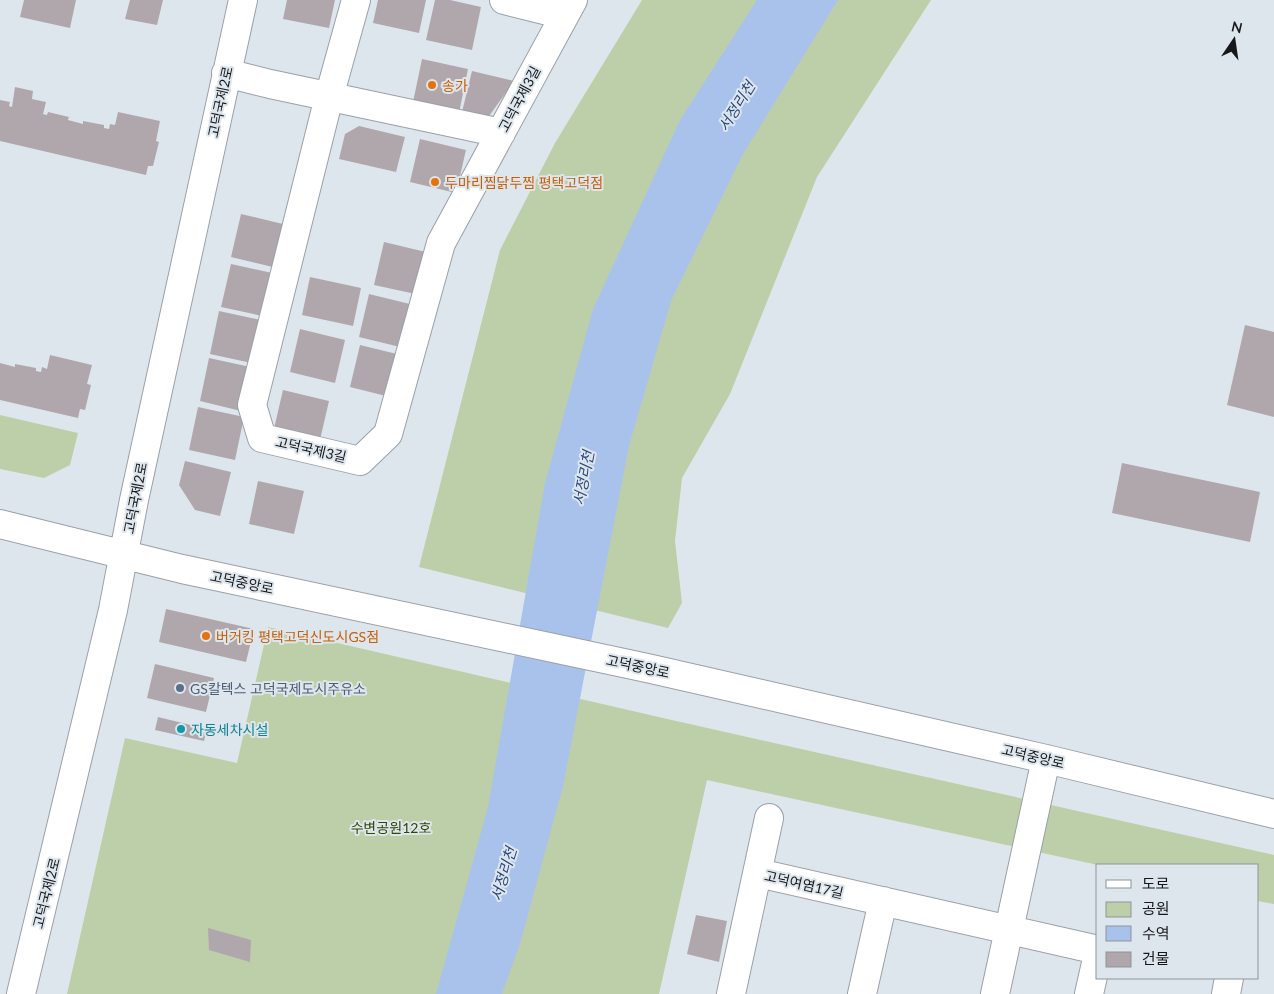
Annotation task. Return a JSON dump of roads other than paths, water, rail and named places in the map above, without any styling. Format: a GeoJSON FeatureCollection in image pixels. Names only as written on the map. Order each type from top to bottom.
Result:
{"type":"FeatureCollection","features":[{"type":"Feature","properties":{"kind":"street","name":"고덕국제2로"},"geometry":{"type":"LineString","coordinates":[[21,994],[114,610],[134,500],[243,0]]}},
{"type":"Feature","properties":{"kind":"street","name":"고덕국제3길"},"geometry":{"type":"LineString","coordinates":[[356,0],[329,96],[252,405],[262,438],[360,461],[388,434],[441,244],[569,8]]}},
{"type":"Feature","properties":{"kind":"street"},"geometry":{"type":"LineString","coordinates":[[504,0],[569,8]]}},
{"type":"Feature","properties":{"kind":"street"},"geometry":{"type":"LineString","coordinates":[[226,73],[501,133]]}},
{"type":"Feature","properties":{"kind":"street","name":"고덕중앙로"},"geometry":{"type":"LineString","coordinates":[[0,524],[124,555],[647,668],[1046,759],[1274,814]]}},
{"type":"Feature","properties":{"kind":"street"},"geometry":{"type":"LineString","coordinates":[[994,994],[1046,759]]}},
{"type":"Feature","properties":{"kind":"street"},"geometry":{"type":"LineString","coordinates":[[758,873],[769,818]]}},
{"type":"Feature","properties":{"kind":"street","name":"고덕여염17길"},"geometry":{"type":"LineString","coordinates":[[731,994],[758,873],[1096,950]]}},
{"type":"Feature","properties":{"kind":"street"},"geometry":{"type":"LineString","coordinates":[[862,994],[883,902]]}},
{"type":"Feature","properties":{"kind":"street"},"geometry":{"type":"LineString","coordinates":[[1089,994],[1096,963]]}},
{"type":"Feature","properties":{"kind":"water","name":"서정리천"},"geometry":{"type":"Polygon","coordinates":[[[757,0],[838,0],[743,154],[671,301],[629,446],[563,786],[520,944],[502,994],[436,994],[488,807],[545,483],[593,309],[680,120],[757,0]]]}},
{"type":"Feature","properties":{"kind":"place","name":"송가"},"geometry":{"type":"Point","coordinates":[432,85]}},
{"type":"Feature","properties":{"kind":"place","name":"두마리찜닭두찜 평택고덕점"},"geometry":{"type":"Point","coordinates":[435,182]}},
{"type":"Feature","properties":{"kind":"place","name":"버거킹 평택고덕신도시GS점"},"geometry":{"type":"Point","coordinates":[206,636]}},
{"type":"Feature","properties":{"kind":"place","name":"GS칼텍스 고덕국제도시주유소"},"geometry":{"type":"Point","coordinates":[180,688]}},
{"type":"Feature","properties":{"kind":"place","name":"자동세차시설"},"geometry":{"type":"Point","coordinates":[181,729]}},
{"type":"Feature","properties":{"kind":"park label","name":"수변공원12호"},"geometry":{"type":"Point","coordinates":[391,827]}}]}
